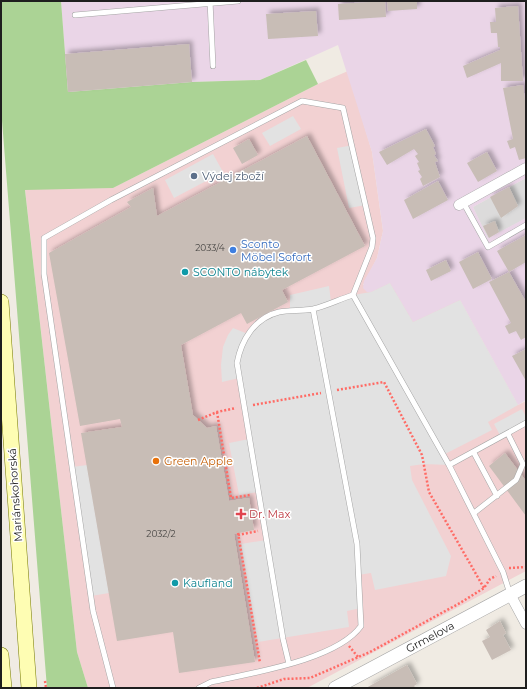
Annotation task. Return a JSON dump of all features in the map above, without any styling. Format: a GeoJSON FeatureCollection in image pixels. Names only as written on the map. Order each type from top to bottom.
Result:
{"type":"FeatureCollection","features":[{"type":"Feature","properties":{"kind":"main road","name":"Mariánskohorská"},"geometry":{"type":"LineString","coordinates":[[1,302],[29,688]]}},
{"type":"Feature","properties":{"kind":"main road"},"geometry":{"type":"LineString","coordinates":[[1,655],[4,688]]}},
{"type":"Feature","properties":{"kind":"street"},"geometry":{"type":"LineString","coordinates":[[461,204],[526,168]]}},
{"type":"Feature","properties":{"kind":"street","name":"Grmelova"},"geometry":{"type":"LineString","coordinates":[[335,688],[526,586]]}},
{"type":"Feature","properties":{"kind":"street"},"geometry":{"type":"LineString","coordinates":[[510,594],[526,624]]}},
{"type":"Feature","properties":{"kind":"lane"},"geometry":{"type":"LineString","coordinates":[[75,15],[210,2],[238,1]]}},
{"type":"Feature","properties":{"kind":"lane"},"geometry":{"type":"LineString","coordinates":[[210,2],[213,66]]}},
{"type":"Feature","properties":{"kind":"lane"},"geometry":{"type":"LineString","coordinates":[[113,688],[93,611],[44,274],[44,238],[111,200],[302,101],[343,108],[373,238],[372,247],[353,295],[313,309],[278,312],[257,324],[239,349],[237,364],[283,639],[289,664]]}},
{"type":"Feature","properties":{"kind":"lane"},"geometry":{"type":"LineString","coordinates":[[461,204],[488,247],[526,225]]}},
{"type":"Feature","properties":{"kind":"lane"},"geometry":{"type":"LineString","coordinates":[[353,295],[449,465],[503,572],[510,594]]}},
{"type":"Feature","properties":{"kind":"lane"},"geometry":{"type":"LineString","coordinates":[[199,688],[314,656],[346,641],[355,635],[361,626],[356,544],[313,309]]}},
{"type":"Feature","properties":{"kind":"lane"},"geometry":{"type":"LineString","coordinates":[[449,465],[474,453],[526,423]]}},
{"type":"Feature","properties":{"kind":"lane"},"geometry":{"type":"LineString","coordinates":[[474,513],[516,480],[523,464],[508,434]]}},
{"type":"Feature","properties":{"kind":"lane"},"geometry":{"type":"LineString","coordinates":[[474,453],[497,496]]}},
{"type":"Feature","properties":{"kind":"path"},"geometry":{"type":"LineString","coordinates":[[198,420],[217,412],[384,382],[422,455],[429,492],[484,588]]}},
{"type":"Feature","properties":{"kind":"path"},"geometry":{"type":"LineString","coordinates":[[217,412],[231,498],[252,495]]}},
{"type":"Feature","properties":{"kind":"path"},"geometry":{"type":"LineString","coordinates":[[258,524],[259,531],[238,534],[261,670],[265,685]]}},
{"type":"Feature","properties":{"kind":"path"},"geometry":{"type":"LineString","coordinates":[[257,688],[284,679],[310,678],[358,657],[484,588],[490,579],[512,567],[526,567]]}},
{"type":"Feature","properties":{"kind":"path"},"geometry":{"type":"LineString","coordinates":[[346,641],[358,657]]}},
{"type":"Feature","properties":{"kind":"path"},"geometry":{"type":"LineString","coordinates":[[45,681],[46,688]]}},
{"type":"Feature","properties":{"kind":"shaded area"},"geometry":{"type":"Polygon","coordinates":[[[61,1],[526,1],[526,178],[473,207],[488,238],[526,218],[526,400],[518,405],[460,300],[413,322],[390,283],[371,292],[367,292],[363,288],[364,281],[377,258],[383,231],[372,152],[338,45],[260,80],[192,82],[68,92],[61,1]]]}},
{"type":"Feature","properties":{"kind":"shaded area"},"geometry":{"type":"Polygon","coordinates":[[[348,71],[372,152],[383,231],[377,258],[363,285],[390,283],[460,300],[518,405],[526,401],[526,571],[307,688],[88,688],[77,652],[25,189],[113,188],[318,84],[348,71]]]}},
{"type":"Feature","properties":{"kind":"shaded area"},"geometry":{"type":"Polygon","coordinates":[[[293,116],[301,129],[270,146],[262,133],[293,116]]]}},
{"type":"Feature","properties":{"kind":"shaded area"},"geometry":{"type":"Polygon","coordinates":[[[353,145],[366,205],[349,208],[337,148],[353,145]]]}},
{"type":"Feature","properties":{"kind":"shaded area","name":"Výdej zboží"},"geometry":{"type":"Polygon","coordinates":[[[213,154],[223,172],[174,198],[165,180],[213,154]]]}},
{"type":"Feature","properties":{"kind":"shaded area"},"geometry":{"type":"Polygon","coordinates":[[[526,178],[526,218],[488,239],[473,207],[526,178]]]}},
{"type":"Feature","properties":{"kind":"shaded area"},"geometry":{"type":"Polygon","coordinates":[[[390,283],[413,322],[460,300],[518,405],[488,422],[492,430],[443,455],[449,465],[424,464],[410,466],[412,480],[451,556],[446,576],[375,590],[371,573],[358,575],[361,608],[347,611],[349,627],[258,642],[241,544],[266,540],[258,492],[239,495],[229,443],[249,439],[239,378],[222,382],[221,365],[223,347],[233,328],[248,334],[257,323],[278,312],[290,311],[290,295],[329,286],[331,302],[353,295],[371,292],[390,283]]]}},
{"type":"Feature","properties":{"kind":"shaded area"},"geometry":{"type":"Polygon","coordinates":[[[522,409],[526,417],[526,423],[501,437],[494,424],[522,409]]]}},
{"type":"Feature","properties":{"kind":"shaded area"},"geometry":{"type":"Polygon","coordinates":[[[87,465],[109,593],[91,596],[72,467],[87,465]]]}},
{"type":"Feature","properties":{"kind":"green space"},"geometry":{"type":"Polygon","coordinates":[[[1,1],[61,1],[68,92],[192,82],[260,80],[306,60],[318,84],[113,188],[25,190],[77,652],[88,688],[47,688],[1,108],[1,1]]]}},
{"type":"Feature","properties":{"kind":"building"},"geometry":{"type":"Polygon","coordinates":[[[385,1],[386,17],[339,20],[338,4],[385,1]]]}},
{"type":"Feature","properties":{"kind":"building"},"geometry":{"type":"Polygon","coordinates":[[[387,1],[417,1],[417,9],[388,11],[387,1]]]}},
{"type":"Feature","properties":{"kind":"building"},"geometry":{"type":"Polygon","coordinates":[[[518,6],[523,81],[501,81],[501,63],[467,78],[463,66],[500,50],[500,47],[498,47],[497,33],[491,33],[490,22],[496,22],[495,8],[518,6]]]}},
{"type":"Feature","properties":{"kind":"building"},"geometry":{"type":"Polygon","coordinates":[[[316,11],[318,36],[268,39],[266,14],[316,11]]]}},
{"type":"Feature","properties":{"kind":"building"},"geometry":{"type":"Polygon","coordinates":[[[189,44],[192,82],[68,92],[65,54],[189,44]]]}},
{"type":"Feature","properties":{"kind":"building"},"geometry":{"type":"Polygon","coordinates":[[[523,85],[526,108],[526,158],[519,160],[515,147],[510,149],[507,141],[513,139],[503,88],[523,85]]]}},
{"type":"Feature","properties":{"kind":"building"},"geometry":{"type":"Polygon","coordinates":[[[426,129],[435,146],[433,147],[436,154],[434,155],[438,161],[435,162],[440,177],[423,186],[420,179],[422,177],[418,171],[420,170],[417,163],[419,162],[415,156],[418,154],[414,149],[387,165],[379,152],[426,129]]]}},
{"type":"Feature","properties":{"kind":"building"},"geometry":{"type":"Polygon","coordinates":[[[307,136],[365,246],[282,290],[288,302],[247,324],[241,313],[181,345],[193,415],[207,428],[216,426],[229,501],[249,498],[254,530],[234,534],[255,662],[179,673],[173,632],[117,641],[81,433],[122,427],[120,419],[80,426],[49,253],[131,207],[127,202],[153,188],[157,216],[307,136]]]}},
{"type":"Feature","properties":{"kind":"building"},"geometry":{"type":"Polygon","coordinates":[[[249,139],[258,155],[242,164],[233,148],[249,139]]]}},
{"type":"Feature","properties":{"kind":"building"},"geometry":{"type":"Polygon","coordinates":[[[487,152],[497,171],[478,182],[467,163],[487,152]]]}},
{"type":"Feature","properties":{"kind":"building"},"geometry":{"type":"Polygon","coordinates":[[[438,181],[448,200],[413,219],[404,200],[438,181]]]}},
{"type":"Feature","properties":{"kind":"building"},"geometry":{"type":"Polygon","coordinates":[[[509,187],[518,206],[501,218],[490,197],[509,187]]]}},
{"type":"Feature","properties":{"kind":"building"},"geometry":{"type":"Polygon","coordinates":[[[495,221],[499,232],[489,238],[483,226],[495,221]]]}},
{"type":"Feature","properties":{"kind":"building"},"geometry":{"type":"Polygon","coordinates":[[[526,235],[526,262],[509,272],[497,251],[526,235]]]}},
{"type":"Feature","properties":{"kind":"building"},"geometry":{"type":"Polygon","coordinates":[[[478,252],[492,279],[473,289],[459,262],[478,252]]]}},
{"type":"Feature","properties":{"kind":"building"},"geometry":{"type":"Polygon","coordinates":[[[446,260],[451,271],[431,281],[426,270],[446,260]]]}},
{"type":"Feature","properties":{"kind":"building"},"geometry":{"type":"Polygon","coordinates":[[[509,272],[526,302],[526,337],[521,340],[516,331],[509,334],[505,326],[511,323],[489,282],[509,272]]]}},
{"type":"Feature","properties":{"kind":"building"},"geometry":{"type":"Polygon","coordinates":[[[526,349],[526,381],[512,356],[526,349]]]}},
{"type":"Feature","properties":{"kind":"building"},"geometry":{"type":"Polygon","coordinates":[[[505,453],[526,481],[526,516],[489,466],[505,453]]]}},
{"type":"Feature","properties":{"kind":"building"},"geometry":{"type":"Polygon","coordinates":[[[500,621],[506,633],[503,635],[511,650],[492,660],[482,641],[490,637],[486,630],[500,621]]]}},
{"type":"Feature","properties":{"kind":"building"},"geometry":{"type":"Polygon","coordinates":[[[407,665],[417,684],[414,686],[416,688],[366,688],[407,665]]]}},
{"type":"Feature","properties":{"kind":"place","name":"Výdej zboží"},"geometry":{"type":"Point","coordinates":[194,176]}},
{"type":"Feature","properties":{"kind":"place","name":"Sconto Möbel Sofort"},"geometry":{"type":"Point","coordinates":[233,250]}},
{"type":"Feature","properties":{"kind":"place","name":"SCONTO nábytek"},"geometry":{"type":"Point","coordinates":[185,272]}},
{"type":"Feature","properties":{"kind":"place","name":"Green Apple"},"geometry":{"type":"Point","coordinates":[156,461]}},
{"type":"Feature","properties":{"kind":"place","name":"Dr. Max"},"geometry":{"type":"Point","coordinates":[241,514]}},
{"type":"Feature","properties":{"kind":"place","name":"Kaufland"},"geometry":{"type":"Point","coordinates":[175,583]}}]}
